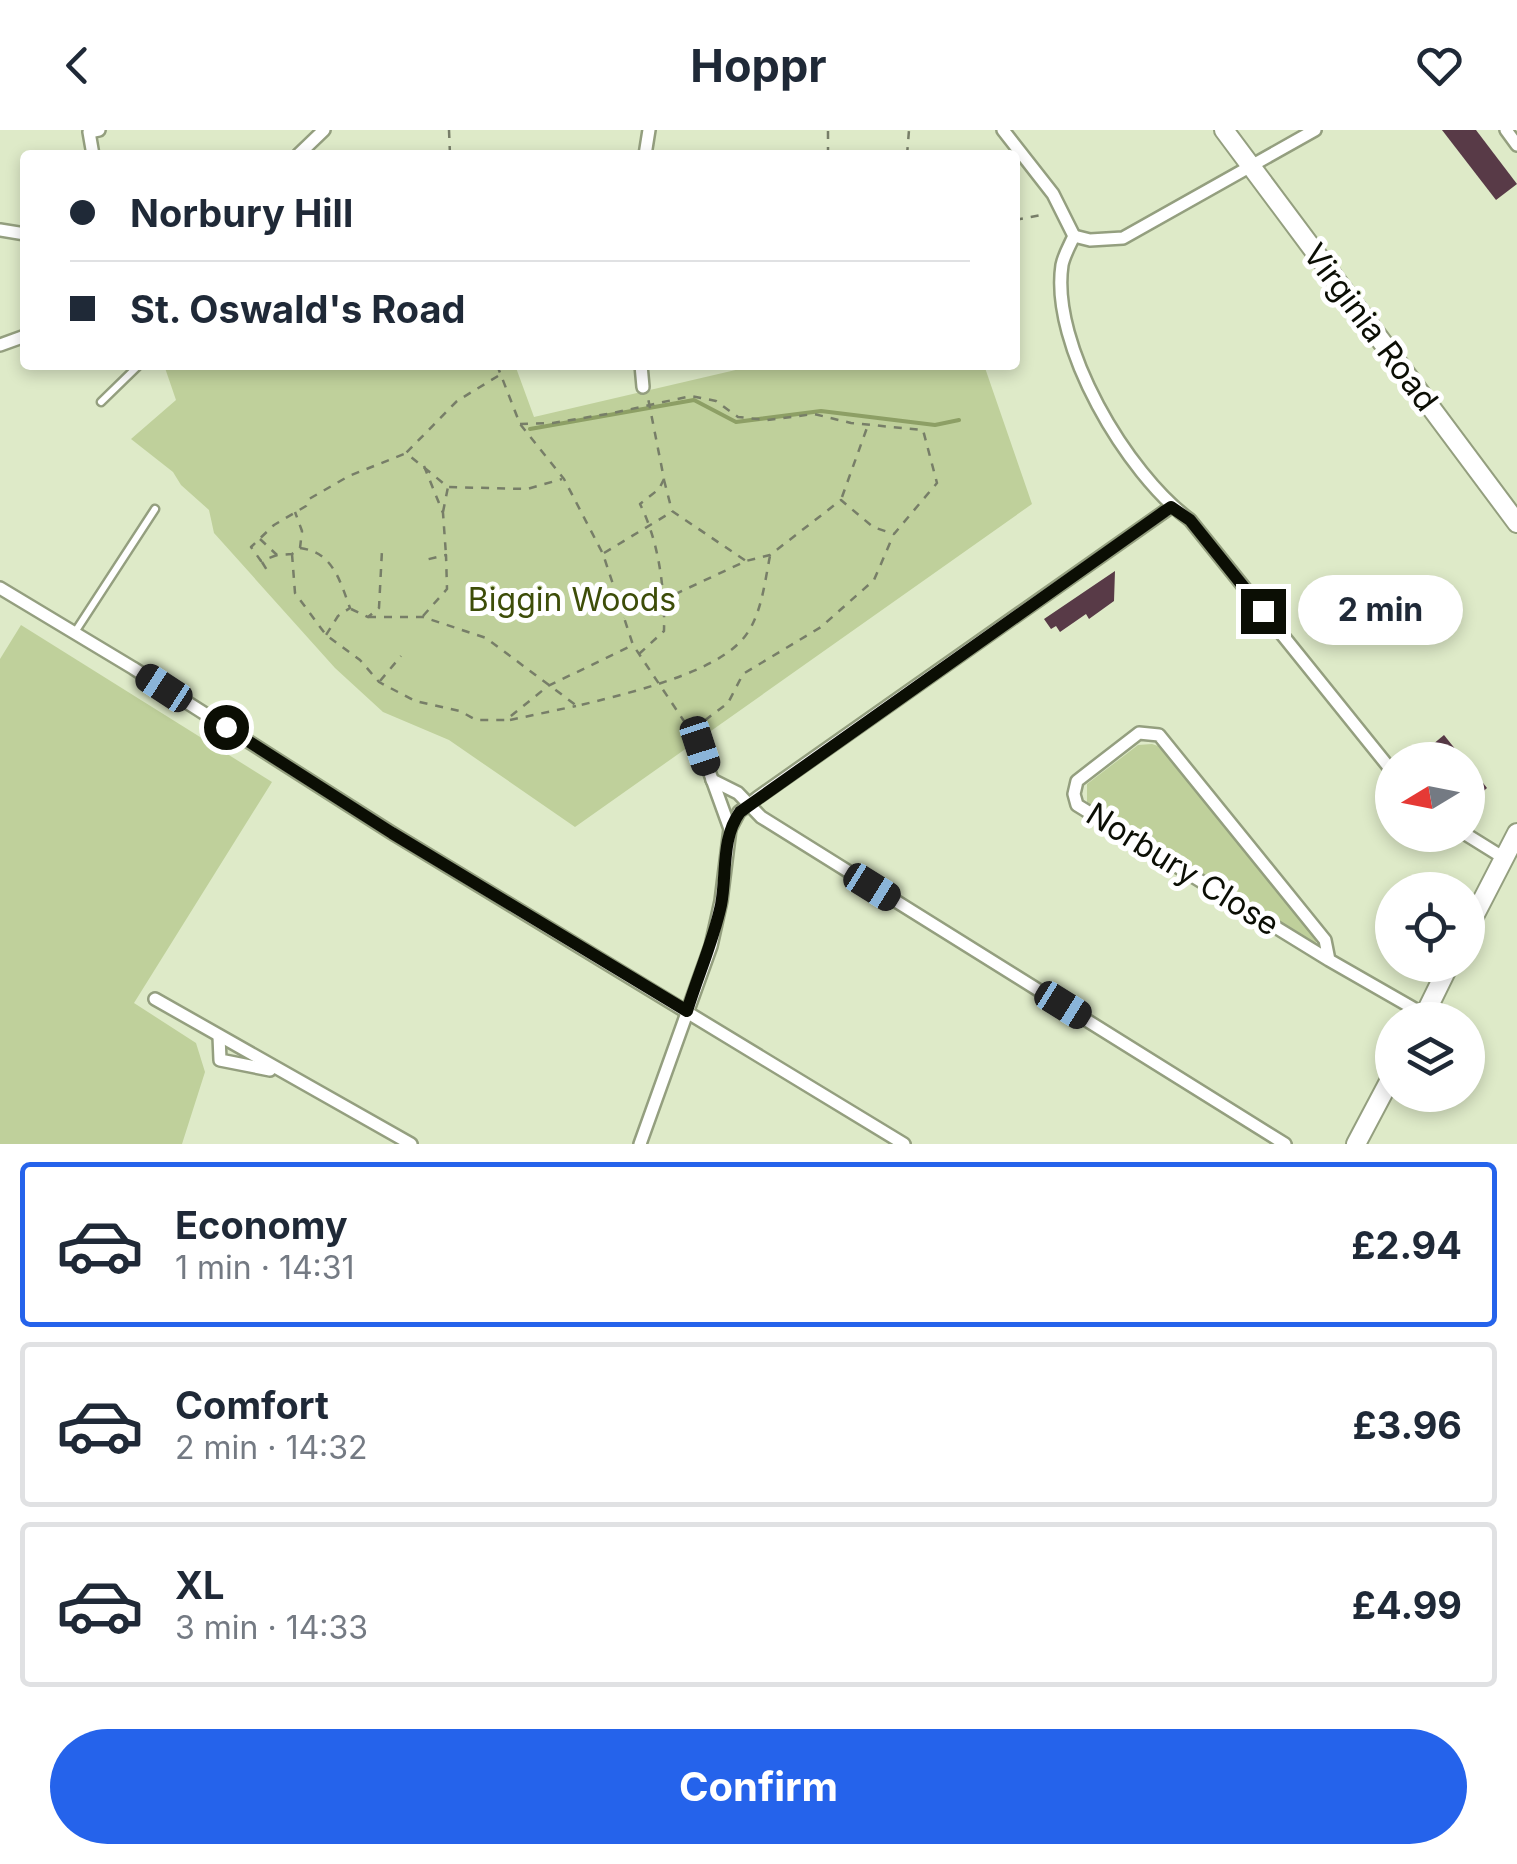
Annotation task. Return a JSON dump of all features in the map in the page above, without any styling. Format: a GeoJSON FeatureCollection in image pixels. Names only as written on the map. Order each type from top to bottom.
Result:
{"type":"FeatureCollection","features":[{"type":"Feature","properties":{"kind":"street"},"geometry":{"type":"LineString","coordinates":[[303,150],[324,130]]}},
{"type":"Feature","properties":{"kind":"street"},"geometry":{"type":"LineString","coordinates":[[1002,130],[1019,150]]}},
{"type":"Feature","properties":{"kind":"street","name":"Virginia Road"},"geometry":{"type":"LineString","coordinates":[[1224,130],[1517,523]]}},
{"type":"Feature","properties":{"kind":"street"},"geometry":{"type":"LineString","coordinates":[[1074,236],[1090,240],[1123,238],[1315,130]]}},
{"type":"Feature","properties":{"kind":"street"},"geometry":{"type":"LineString","coordinates":[[1506,130],[1517,145]]}},
{"type":"Feature","properties":{"kind":"street"},"geometry":{"type":"LineString","coordinates":[[1020,151],[1044,180],[1074,236]]}},
{"type":"Feature","properties":{"kind":"street"},"geometry":{"type":"LineString","coordinates":[[1074,236],[1063,259],[1061,276],[1066,320],[1076,357],[1105,419],[1171,507],[1190,520],[1375,750]]}},
{"type":"Feature","properties":{"kind":"street"},"geometry":{"type":"LineString","coordinates":[[641,370],[643,388]]}},
{"type":"Feature","properties":{"kind":"street"},"geometry":{"type":"LineString","coordinates":[[730,829],[748,804],[1171,507]]}},
{"type":"Feature","properties":{"kind":"street"},"geometry":{"type":"LineString","coordinates":[[0,588],[392,833],[904,1144]]}},
{"type":"Feature","properties":{"kind":"street","name":"Norbury Close"},"geometry":{"type":"LineString","coordinates":[[1329,960],[1325,940],[1159,735],[1138,732],[1078,781],[1074,794],[1077,805],[1329,960],[1398,1002]]}},
{"type":"Feature","properties":{"kind":"street"},"geometry":{"type":"LineString","coordinates":[[640,1144],[710,946],[722,901],[730,829],[699,743]]}},
{"type":"Feature","properties":{"kind":"street"},"geometry":{"type":"LineString","coordinates":[[712,780],[738,793],[792,837],[1285,1144]]}},
{"type":"Feature","properties":{"kind":"street"},"geometry":{"type":"LineString","coordinates":[[1485,895],[1517,833]]}},
{"type":"Feature","properties":{"kind":"street"},"geometry":{"type":"LineString","coordinates":[[1485,846],[1504,858]]}},
{"type":"Feature","properties":{"kind":"street"},"geometry":{"type":"LineString","coordinates":[[155,998],[410,1144]]}},
{"type":"Feature","properties":{"kind":"street"},"geometry":{"type":"LineString","coordinates":[[219,1036],[220,1060],[280,1072]]}},
{"type":"Feature","properties":{"kind":"street"},"geometry":{"type":"LineString","coordinates":[[1356,1144],[1375,1108]]}},
{"type":"Feature","properties":{"kind":"lane"},"geometry":{"type":"LineString","coordinates":[[101,402],[134,370]]}},
{"type":"Feature","properties":{"kind":"lane"},"geometry":{"type":"LineString","coordinates":[[75,632],[155,510]]}},
{"type":"Feature","properties":{"kind":"path"},"geometry":{"type":"LineString","coordinates":[[1020,219],[1062,210]]}},
{"type":"Feature","properties":{"kind":"path"},"geometry":{"type":"LineString","coordinates":[[499,370],[520,424],[564,479],[603,554],[633,646],[699,743]]}},
{"type":"Feature","properties":{"kind":"path"},"geometry":{"type":"LineString","coordinates":[[270,575],[251,547],[258,538],[306,506],[309,499],[349,476],[406,453],[456,401],[500,374]]}},
{"type":"Feature","properties":{"kind":"path"},"geometry":{"type":"LineString","coordinates":[[643,388],[672,512],[746,561]]}},
{"type":"Feature","properties":{"kind":"path"},"geometry":{"type":"LineString","coordinates":[[520,424],[554,423],[691,396],[707,398],[738,417],[767,420],[814,414],[922,430],[937,484],[894,534],[874,580],[820,627],[743,674],[728,703],[690,731]]}},
{"type":"Feature","properties":{"kind":"path"},"geometry":{"type":"LineString","coordinates":[[624,618],[746,561],[770,555],[842,500],[869,424]]}},
{"type":"Feature","properties":{"kind":"path"},"geometry":{"type":"LineString","coordinates":[[406,453],[448,486],[527,490],[564,479]]}},
{"type":"Feature","properties":{"kind":"path"},"geometry":{"type":"LineString","coordinates":[[424,464],[443,514]]}},
{"type":"Feature","properties":{"kind":"path"},"geometry":{"type":"LineString","coordinates":[[639,654],[664,631],[664,602],[650,524],[640,504],[660,489],[664,479]]}},
{"type":"Feature","properties":{"kind":"path"},"geometry":{"type":"LineString","coordinates":[[422,617],[447,588],[443,514],[448,486]]}},
{"type":"Feature","properties":{"kind":"path"},"geometry":{"type":"LineString","coordinates":[[842,500],[873,526],[894,534]]}},
{"type":"Feature","properties":{"kind":"path"},"geometry":{"type":"LineString","coordinates":[[294,512],[302,531],[300,548]]}},
{"type":"Feature","properties":{"kind":"path"},"geometry":{"type":"LineString","coordinates":[[603,554],[672,512]]}},
{"type":"Feature","properties":{"kind":"path"},"geometry":{"type":"LineString","coordinates":[[258,538],[276,554]]}},
{"type":"Feature","properties":{"kind":"path"},"geometry":{"type":"LineString","coordinates":[[261,561],[276,554],[292,554],[300,548],[314,550],[327,558],[350,608],[368,617],[422,617],[486,638],[577,706]]}},
{"type":"Feature","properties":{"kind":"path"},"geometry":{"type":"LineString","coordinates":[[368,617],[378,608],[382,550]]}},
{"type":"Feature","properties":{"kind":"path"},"geometry":{"type":"LineString","coordinates":[[292,554],[295,594],[326,636],[360,660],[378,682],[415,700],[460,711],[476,720],[506,720],[658,685],[739,644],[760,608],[770,555]]}},
{"type":"Feature","properties":{"kind":"path"},"geometry":{"type":"LineString","coordinates":[[426,560],[446,555]]}},
{"type":"Feature","properties":{"kind":"path"},"geometry":{"type":"LineString","coordinates":[[326,636],[338,616],[350,608]]}},
{"type":"Feature","properties":{"kind":"path"},"geometry":{"type":"LineString","coordinates":[[506,720],[548,686],[633,646]]}},
{"type":"Feature","properties":{"kind":"path"},"geometry":{"type":"LineString","coordinates":[[378,682],[402,656]]}},
{"type":"Feature","properties":{"kind":"green space","name":"Biggin Woods"},"geometry":{"type":"Polygon","coordinates":[[[166,370],[517,370],[534,417],[736,370],[986,370],[1032,504],[575,827],[449,740],[383,712],[335,668],[214,533],[209,510],[181,485],[173,472],[131,439],[176,400],[166,370]]]}},
{"type":"Feature","properties":{"kind":"green space"},"geometry":{"type":"Polygon","coordinates":[[[21,625],[272,782],[134,1003],[196,1043],[205,1072],[182,1144],[0,1144],[0,659],[21,625]]]}},
{"type":"Feature","properties":{"kind":"green space"},"geometry":{"type":"Polygon","coordinates":[[[1138,745],[1161,747],[1315,938],[1317,946],[1087,805],[1087,784],[1138,745]]]}},
{"type":"Feature","properties":{"kind":"building"},"geometry":{"type":"Polygon","coordinates":[[[1442,130],[1476,130],[1517,184],[1496,200],[1442,130]]]}},
{"type":"Feature","properties":{"kind":"building"},"geometry":{"type":"Polygon","coordinates":[[[1115,571],[1114,601],[1089,619],[1086,614],[1060,632],[1056,626],[1051,629],[1044,619],[1115,571]]]}},
{"type":"Feature","properties":{"kind":"waterway"},"geometry":{"type":"LineString","coordinates":[[530,429],[694,400],[736,422],[821,411],[935,425],[959,420]]}},
{"type":"Feature","properties":{"kind":"route"},"geometry":{"type":"LineString","coordinates":[[226,727],[392,833],[687,1011],[722,901],[730,829],[740,812],[1165,511],[1171,507],[1190,520],[1263,611]]}}]}
